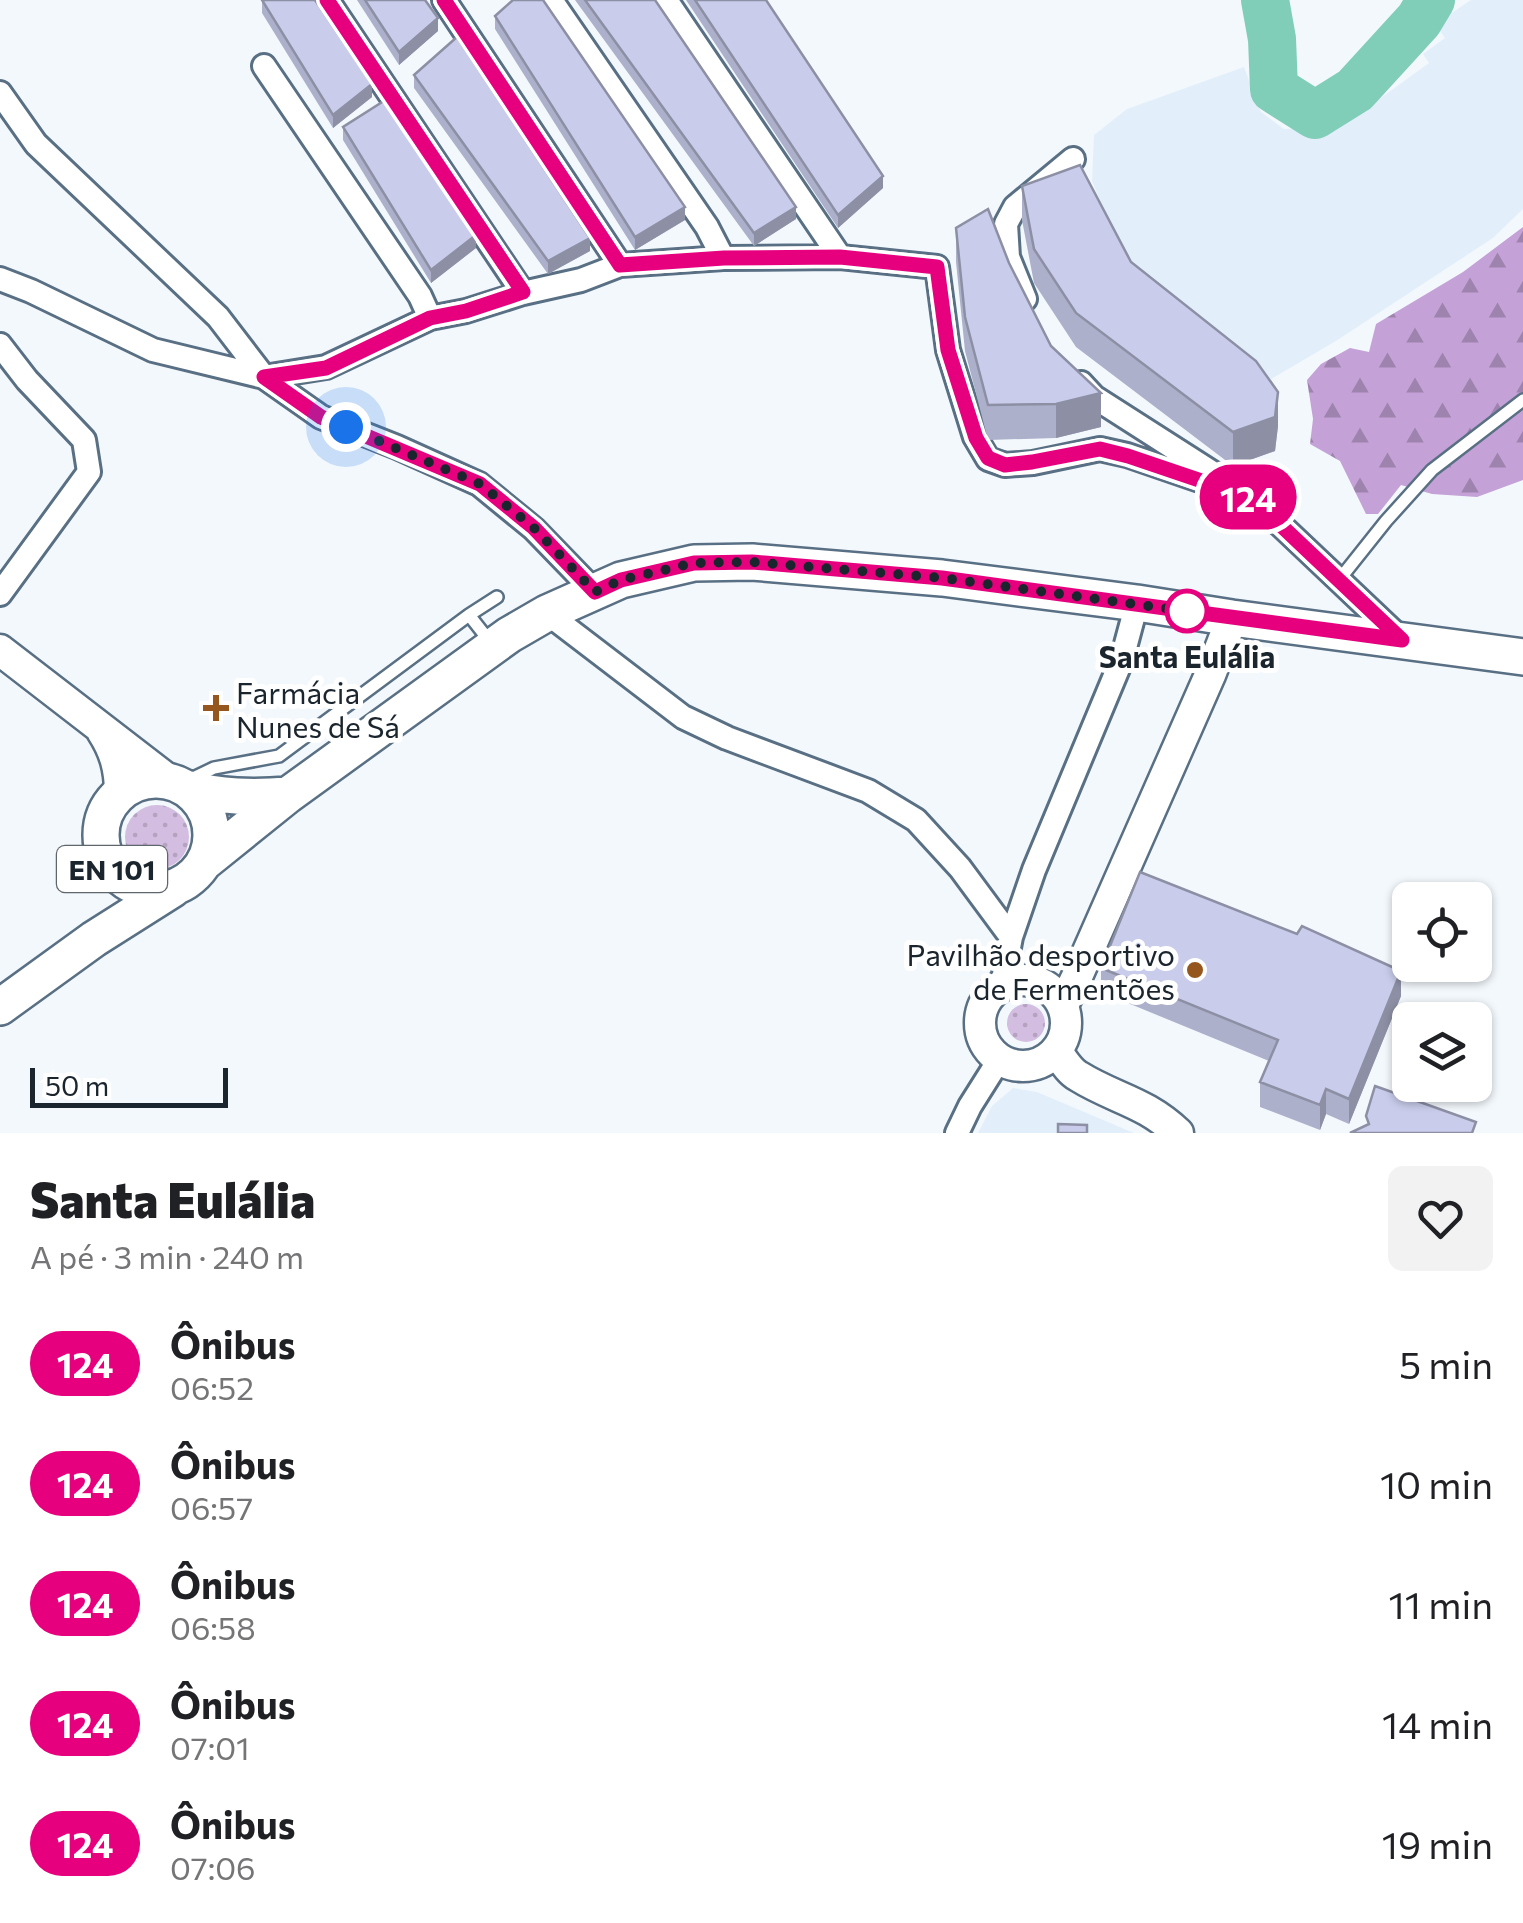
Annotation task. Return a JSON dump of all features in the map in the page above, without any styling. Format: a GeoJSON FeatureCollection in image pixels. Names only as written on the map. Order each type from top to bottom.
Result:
{"type":"FeatureCollection","features":[{"type":"Feature","properties":{"kind":"main road","name":"EN 101"},"geometry":{"type":"LineString","coordinates":[[0,1006],[94,939],[192,878],[206,861],[288,795],[494,646],[547,613],[621,580],[694,563],[752,562],[942,578],[1523,657]]}},
{"type":"Feature","properties":{"kind":"main road"},"geometry":{"type":"LineString","coordinates":[[120,793],[153,780],[216,795],[288,795]]}},
{"type":"Feature","properties":{"kind":"main road","name":"EN 101"},"geometry":{"type":"LineString","coordinates":[[178,785],[201,802],[210,820],[212,841],[206,861]]}},
{"type":"Feature","properties":{"kind":"main road","name":"EN 101"},"geometry":{"type":"LineString","coordinates":[[120,793],[107,808],[102,824],[100,839],[110,868],[127,884],[150,891],[173,889]]}},
{"type":"Feature","properties":{"kind":"main road","name":"EN 101"},"geometry":{"type":"LineString","coordinates":[[94,939],[108,905],[110,868]]}},
{"type":"Feature","properties":{"kind":"street"},"geometry":{"type":"LineString","coordinates":[[327,0],[523,292]]}},
{"type":"Feature","properties":{"kind":"street"},"geometry":{"type":"LineString","coordinates":[[444,0],[620,265]]}},
{"type":"Feature","properties":{"kind":"street"},"geometry":{"type":"LineString","coordinates":[[551,0],[707,227],[724,258]]}},
{"type":"Feature","properties":{"kind":"street"},"geometry":{"type":"LineString","coordinates":[[666,0],[840,257]]}},
{"type":"Feature","properties":{"kind":"street"},"geometry":{"type":"LineString","coordinates":[[264,66],[420,296],[430,318]]}},
{"type":"Feature","properties":{"kind":"street"},"geometry":{"type":"LineString","coordinates":[[0,93],[36,144],[218,317],[264,377],[321,417],[480,484],[534,528],[595,592]]}},
{"type":"Feature","properties":{"kind":"street"},"geometry":{"type":"LineString","coordinates":[[1038,325],[1008,258],[1006,224],[1015,207],[1073,159]]}},
{"type":"Feature","properties":{"kind":"street"},"geometry":{"type":"LineString","coordinates":[[0,279],[153,350],[264,377],[326,368],[430,318],[581,280],[620,265],[724,258],[840,257],[937,267],[948,350],[976,438],[988,458],[1005,465],[1019,464],[1100,449],[1252,498]]}},
{"type":"Feature","properties":{"kind":"street"},"geometry":{"type":"LineString","coordinates":[[0,345],[84,440],[89,472],[0,594]]}},
{"type":"Feature","properties":{"kind":"street"},"geometry":{"type":"LineString","coordinates":[[1067,369],[1094,397],[1252,498],[1402,640]]}},
{"type":"Feature","properties":{"kind":"street"},"geometry":{"type":"LineString","coordinates":[[1002,985],[1011,937],[1034,870],[1122,659],[1137,602]]}},
{"type":"Feature","properties":{"kind":"street"},"geometry":{"type":"LineString","coordinates":[[547,613],[683,717],[727,738],[868,791],[916,820],[960,868],[1011,937]]}},
{"type":"Feature","properties":{"kind":"street"},"geometry":{"type":"LineString","coordinates":[[1063,1005],[1232,618]]}},
{"type":"Feature","properties":{"kind":"street"},"geometry":{"type":"LineString","coordinates":[[0,650],[178,785]]}},
{"type":"Feature","properties":{"kind":"street"},"geometry":{"type":"LineString","coordinates":[[98,724],[113,749],[120,773],[120,793]]}},
{"type":"Feature","properties":{"kind":"street"},"geometry":{"type":"LineString","coordinates":[[1016,980],[1032,980],[1046,986],[1063,1005],[1067,1024],[1064,1038],[1056,1052],[1038,1064],[1013,1066],[999,1060],[980,1034],[980,1018],[989,996],[1016,980]]}},
{"type":"Feature","properties":{"kind":"street"},"geometry":{"type":"LineString","coordinates":[[1056,1052],[1074,1075],[1142,1106],[1178,1133]]}},
{"type":"Feature","properties":{"kind":"street"},"geometry":{"type":"LineString","coordinates":[[957,1133],[999,1060]]}},
{"type":"Feature","properties":{"kind":"lane"},"geometry":{"type":"LineString","coordinates":[[1338,580],[1432,470],[1523,400]]}},
{"type":"Feature","properties":{"kind":"lane"},"geometry":{"type":"LineString","coordinates":[[178,785],[214,768],[279,756],[497,596]]}},
{"type":"Feature","properties":{"kind":"lane"},"geometry":{"type":"LineString","coordinates":[[469,615],[494,646]]}},
{"type":"Feature","properties":{"kind":"shaded area"},"geometry":{"type":"Polygon","coordinates":[[[1471,0],[1523,0],[1523,209],[1493,238],[1268,381],[1133,281],[1092,181],[1094,135],[1127,109],[1244,67],[1261,112],[1284,129],[1329,127],[1335,131],[1429,63],[1423,54],[1445,38],[1435,24],[1471,0]]]}},
{"type":"Feature","properties":{"kind":"shaded area"},"geometry":{"type":"Polygon","coordinates":[[[157,805],[179,815],[189,837],[179,859],[157,869],[135,859],[125,837],[135,815],[157,805]]]}},
{"type":"Feature","properties":{"kind":"shaded area"},"geometry":{"type":"Polygon","coordinates":[[[1026,1004],[1039,1010],[1045,1023],[1039,1036],[1026,1042],[1013,1036],[1007,1023],[1013,1010],[1026,1004]]]}},
{"type":"Feature","properties":{"kind":"shaded area"},"geometry":{"type":"Polygon","coordinates":[[[1013,1088],[1037,1092],[1134,1133],[978,1133],[992,1106],[1013,1088]]]}},
{"type":"Feature","properties":{"kind":"green space"},"geometry":{"type":"Polygon","coordinates":[[[1523,227],[1523,480],[1477,497],[1432,494],[1401,485],[1378,514],[1366,514],[1340,461],[1310,444],[1313,419],[1307,380],[1321,364],[1350,348],[1369,352],[1376,324],[1463,272],[1523,227]]]}},
{"type":"Feature","properties":{"kind":"building"},"geometry":{"type":"Polygon","coordinates":[[[262,0],[315,0],[372,84],[333,115],[262,0]]]}},
{"type":"Feature","properties":{"kind":"building"},"geometry":{"type":"Polygon","coordinates":[[[365,0],[425,0],[438,18],[399,52],[365,0]]]}},
{"type":"Feature","properties":{"kind":"building"},"geometry":{"type":"Polygon","coordinates":[[[513,0],[543,0],[685,207],[635,237],[495,16],[513,0]]]}},
{"type":"Feature","properties":{"kind":"building"},"geometry":{"type":"Polygon","coordinates":[[[585,0],[655,0],[796,207],[754,233],[585,0]]]}},
{"type":"Feature","properties":{"kind":"building"},"geometry":{"type":"Polygon","coordinates":[[[695,0],[766,0],[883,176],[838,215],[695,0]]]}},
{"type":"Feature","properties":{"kind":"building"},"geometry":{"type":"Polygon","coordinates":[[[457,37],[590,238],[548,261],[414,75],[457,37]]]}},
{"type":"Feature","properties":{"kind":"building"},"geometry":{"type":"Polygon","coordinates":[[[387,99],[476,235],[431,270],[343,127],[387,99]]]}},
{"type":"Feature","properties":{"kind":"building"},"geometry":{"type":"Polygon","coordinates":[[[1080,165],[1131,262],[1256,361],[1278,392],[1275,417],[1233,432],[1076,313],[1034,249],[1022,186],[1080,165]]]}},
{"type":"Feature","properties":{"kind":"building"},"geometry":{"type":"Polygon","coordinates":[[[988,209],[1009,263],[1051,346],[1101,393],[1056,404],[988,405],[965,317],[956,228],[988,209]]]}},
{"type":"Feature","properties":{"kind":"building"},"geometry":{"type":"Polygon","coordinates":[[[1140,872],[1297,934],[1302,926],[1392,967],[1392,982],[1397,982],[1349,1099],[1326,1089],[1320,1105],[1260,1082],[1278,1040],[1101,968],[1140,872]]]}},
{"type":"Feature","properties":{"kind":"building"},"geometry":{"type":"Polygon","coordinates":[[[1375,1086],[1392,1092],[1392,1102],[1420,1102],[1476,1122],[1472,1133],[1350,1133],[1369,1124],[1366,1116],[1375,1086]]]}},
{"type":"Feature","properties":{"kind":"building"},"geometry":{"type":"Polygon","coordinates":[[[1058,1124],[1087,1125],[1087,1133],[1058,1133],[1058,1124]]]}},
{"type":"Feature","properties":{"kind":"waterway"},"geometry":{"type":"LineString","coordinates":[[1265,0],[1272,39],[1274,89],[1315,115],[1355,90],[1419,20],[1431,0]]}},
{"type":"Feature","properties":{"kind":"bus line","name":"124"},"geometry":{"type":"LineString","coordinates":[[327,0],[523,292],[430,318],[326,368],[264,377],[321,417],[480,484],[534,528],[595,592],[621,580],[694,563],[752,562],[942,578],[1402,640],[1252,498],[1100,449],[1005,465],[988,458],[976,438],[948,350],[937,267],[840,257],[724,258],[620,265],[444,0]]}},
{"type":"Feature","properties":{"kind":"place","name":"Santa Eulália"},"geometry":{"type":"Point","coordinates":[1187,611]}},
{"type":"Feature","properties":{"kind":"place","name":"Farmácia Nunes de Sá"},"geometry":{"type":"Point","coordinates":[216,708]}},
{"type":"Feature","properties":{"kind":"place","name":"Pavilhão desportivo de Fermentões"},"geometry":{"type":"Point","coordinates":[1195,970]}},
{"type":"Feature","properties":{"kind":"route"},"geometry":{"type":"LineString","coordinates":[[346,427],[480,484],[534,528],[595,592],[621,580],[694,563],[752,562],[942,578],[1200,613],[1187,611]]}}]}
